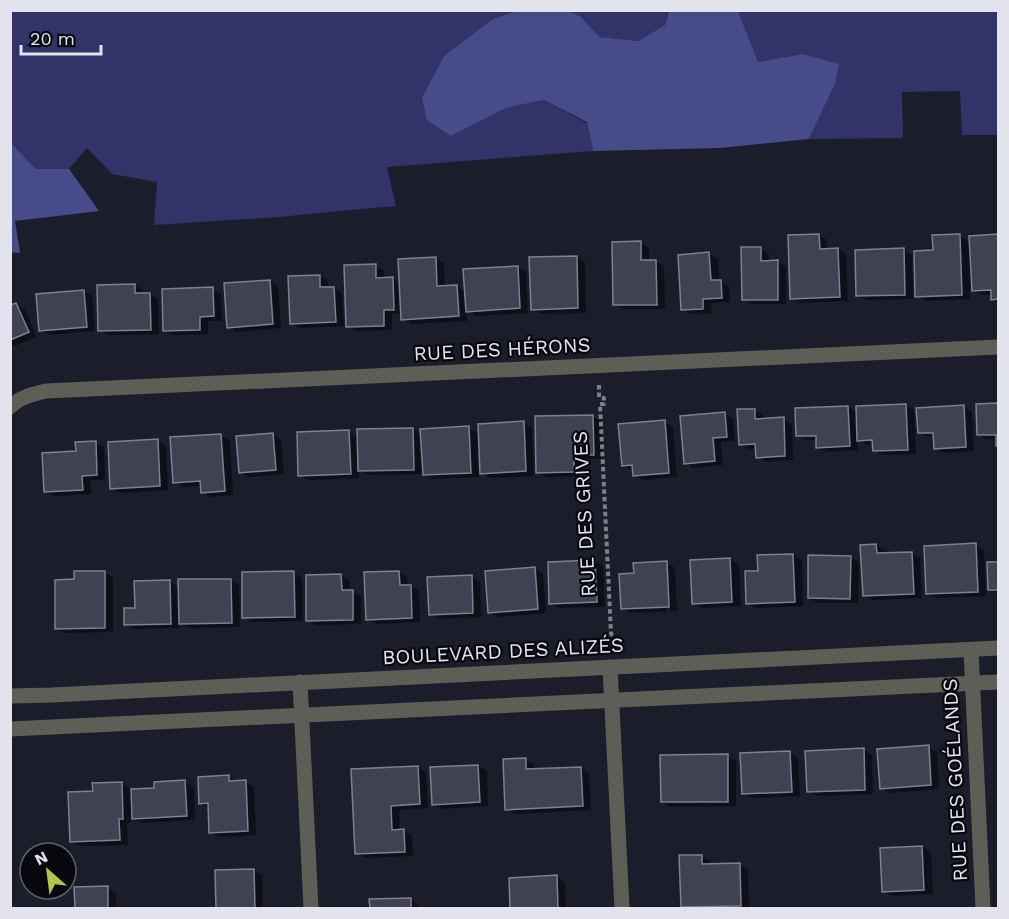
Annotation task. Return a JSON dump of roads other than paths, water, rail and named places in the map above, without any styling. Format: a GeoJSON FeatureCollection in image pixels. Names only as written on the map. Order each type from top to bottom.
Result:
{"type":"FeatureCollection","features":[{"type":"Feature","properties":{"kind":"street","name":"RUE DES HÉRONS"},"geometry":{"type":"LineString","coordinates":[[10,407],[29,395],[46,391],[999,347]]}},
{"type":"Feature","properties":{"kind":"street","name":"BOULEVARD DES ALIZÉS"},"geometry":{"type":"LineString","coordinates":[[10,696],[999,648]]}},
{"type":"Feature","properties":{"kind":"street","name":"RUE DES GOÉLANDS"},"geometry":{"type":"LineString","coordinates":[[971,650],[982,909]]}},
{"type":"Feature","properties":{"kind":"street"},"geometry":{"type":"LineString","coordinates":[[610,667],[622,909]]}},
{"type":"Feature","properties":{"kind":"street"},"geometry":{"type":"LineString","coordinates":[[300,682],[311,909]]}},
{"type":"Feature","properties":{"kind":"street"},"geometry":{"type":"LineString","coordinates":[[10,729],[999,682]]}}]}
